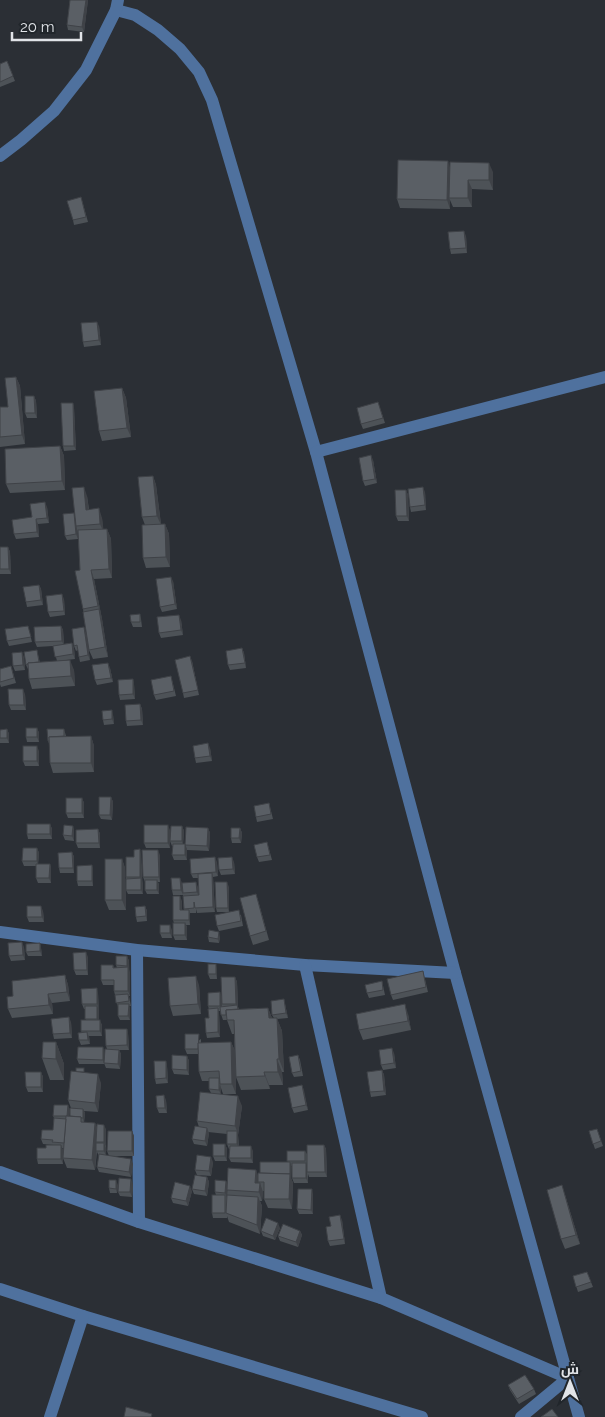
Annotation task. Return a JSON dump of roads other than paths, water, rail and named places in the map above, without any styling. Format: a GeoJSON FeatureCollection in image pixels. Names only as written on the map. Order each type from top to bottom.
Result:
{"type":"FeatureCollection","features":[{"type":"Feature","properties":{"kind":"street"},"geometry":{"type":"LineString","coordinates":[[0,156],[54,111],[86,70],[117,5],[158,30],[180,49],[198,72],[212,100],[316,452],[455,973],[579,1417]]}},
{"type":"Feature","properties":{"kind":"street"},"geometry":{"type":"LineString","coordinates":[[316,452],[605,377]]}},
{"type":"Feature","properties":{"kind":"street"},"geometry":{"type":"LineString","coordinates":[[0,932],[137,950],[305,965],[455,973]]}},
{"type":"Feature","properties":{"kind":"street"},"geometry":{"type":"LineString","coordinates":[[137,950],[139,1222]]}},
{"type":"Feature","properties":{"kind":"street"},"geometry":{"type":"LineString","coordinates":[[305,965],[380,1298]]}},
{"type":"Feature","properties":{"kind":"street"},"geometry":{"type":"LineString","coordinates":[[0,1172],[139,1222],[380,1298],[568,1378]]}},
{"type":"Feature","properties":{"kind":"street"},"geometry":{"type":"LineString","coordinates":[[0,1289],[83,1316],[422,1417]]}},
{"type":"Feature","properties":{"kind":"street"},"geometry":{"type":"LineString","coordinates":[[50,1417],[83,1316]]}},
{"type":"Feature","properties":{"kind":"street"},"geometry":{"type":"LineString","coordinates":[[521,1417],[568,1378]]}}]}
